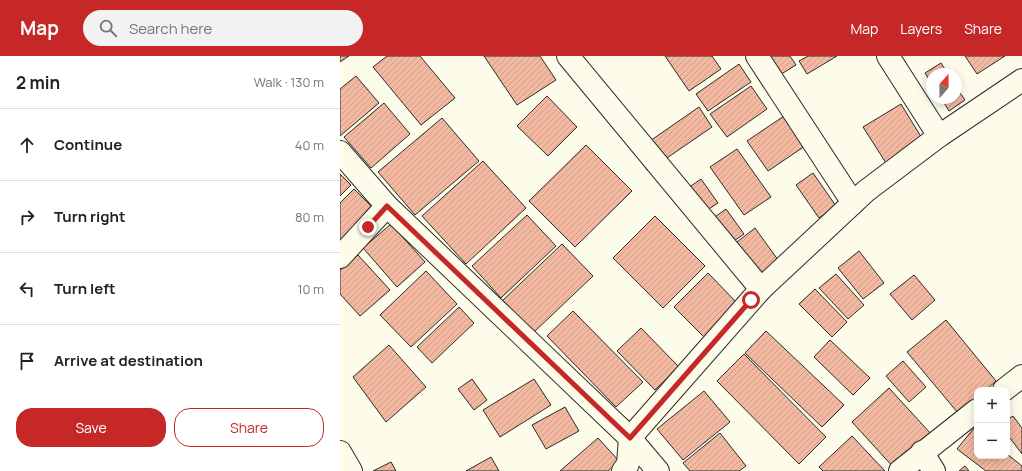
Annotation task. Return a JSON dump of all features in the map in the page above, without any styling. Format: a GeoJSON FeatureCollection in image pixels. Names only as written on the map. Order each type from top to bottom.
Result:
{"type":"FeatureCollection","features":[{"type":"Feature","properties":{"kind":"street"},"geometry":{"type":"LineString","coordinates":[[757,56],[853,203]]}},
{"type":"Feature","properties":{"kind":"street"},"geometry":{"type":"LineString","coordinates":[[888,56],[939,136]]}},
{"type":"Feature","properties":{"kind":"street"},"geometry":{"type":"LineString","coordinates":[[575,58],[761,289]]}},
{"type":"Feature","properties":{"kind":"street"},"geometry":{"type":"LineString","coordinates":[[623,471],[628,464],[630,438],[761,289],[866,191],[939,136],[1022,80]]}},
{"type":"Feature","properties":{"kind":"street"},"geometry":{"type":"LineString","coordinates":[[340,152],[387,206],[630,438],[658,471]]}},
{"type":"Feature","properties":{"kind":"street"},"geometry":{"type":"LineString","coordinates":[[340,258],[387,206]]}},
{"type":"Feature","properties":{"kind":"street"},"geometry":{"type":"LineString","coordinates":[[1008,387],[1022,376]]}},
{"type":"Feature","properties":{"kind":"street"},"geometry":{"type":"LineString","coordinates":[[900,471],[922,452],[974,412]]}},
{"type":"Feature","properties":{"kind":"street"},"geometry":{"type":"LineString","coordinates":[[340,452],[352,471]]}},
{"type":"Feature","properties":{"kind":"street"},"geometry":{"type":"LineString","coordinates":[[922,452],[934,471]]}},
{"type":"Feature","properties":{"kind":"building"},"geometry":{"type":"Polygon","coordinates":[[[340,56],[349,56],[340,62],[340,56]]]}},
{"type":"Feature","properties":{"kind":"building"},"geometry":{"type":"Polygon","coordinates":[[[387,56],[420,56],[455,98],[421,125],[373,67],[387,56]]]}},
{"type":"Feature","properties":{"kind":"building"},"geometry":{"type":"Polygon","coordinates":[[[484,56],[540,56],[556,80],[517,105],[484,56]]]}},
{"type":"Feature","properties":{"kind":"building"},"geometry":{"type":"Polygon","coordinates":[[[665,56],[712,56],[721,69],[689,91],[665,56]]]}},
{"type":"Feature","properties":{"kind":"building"},"geometry":{"type":"Polygon","coordinates":[[[766,56],[790,56],[796,65],[778,76],[766,56]]]}},
{"type":"Feature","properties":{"kind":"building"},"geometry":{"type":"Polygon","coordinates":[[[808,56],[837,56],[807,74],[799,61],[808,56]]]}},
{"type":"Feature","properties":{"kind":"building"},"geometry":{"type":"Polygon","coordinates":[[[965,56],[1005,56],[977,74],[965,56]]]}},
{"type":"Feature","properties":{"kind":"building"},"geometry":{"type":"Polygon","coordinates":[[[941,63],[944,68],[933,68],[941,63]]]}},
{"type":"Feature","properties":{"kind":"building"},"geometry":{"type":"Polygon","coordinates":[[[739,64],[751,82],[708,111],[696,94],[739,64]]]}},
{"type":"Feature","properties":{"kind":"building"},"geometry":{"type":"Polygon","coordinates":[[[356,76],[379,103],[340,136],[340,89],[356,76]]]}},
{"type":"Feature","properties":{"kind":"building"},"geometry":{"type":"Polygon","coordinates":[[[751,86],[767,109],[727,137],[710,114],[751,86]]]}},
{"type":"Feature","properties":{"kind":"building"},"geometry":{"type":"Polygon","coordinates":[[[547,96],[577,127],[548,156],[517,126],[547,96]]]}},
{"type":"Feature","properties":{"kind":"building"},"geometry":{"type":"Polygon","coordinates":[[[384,103],[410,134],[371,168],[344,137],[384,103]]]}},
{"type":"Feature","properties":{"kind":"building"},"geometry":{"type":"Polygon","coordinates":[[[901,104],[923,140],[886,163],[863,127],[901,104]]]}},
{"type":"Feature","properties":{"kind":"building"},"geometry":{"type":"Polygon","coordinates":[[[945,104],[959,104],[949,111],[945,104]]]}},
{"type":"Feature","properties":{"kind":"building"},"geometry":{"type":"Polygon","coordinates":[[[699,107],[712,127],[648,171],[634,152],[699,107]]]}},
{"type":"Feature","properties":{"kind":"building"},"geometry":{"type":"Polygon","coordinates":[[[784,116],[805,146],[768,171],[747,141],[784,116]]]}},
{"type":"Feature","properties":{"kind":"building"},"geometry":{"type":"Polygon","coordinates":[[[442,118],[479,161],[415,215],[378,172],[442,118]]]}},
{"type":"Feature","properties":{"kind":"building"},"geometry":{"type":"Polygon","coordinates":[[[586,145],[632,191],[575,247],[529,201],[586,145]]]}},
{"type":"Feature","properties":{"kind":"building"},"geometry":{"type":"Polygon","coordinates":[[[737,149],[771,197],[744,215],[710,167],[737,149]]]}},
{"type":"Feature","properties":{"kind":"building"},"geometry":{"type":"Polygon","coordinates":[[[483,161],[526,208],[466,264],[422,216],[483,161]]]}},
{"type":"Feature","properties":{"kind":"building"},"geometry":{"type":"Polygon","coordinates":[[[813,173],[836,206],[819,218],[796,185],[813,173]]]}},
{"type":"Feature","properties":{"kind":"building"},"geometry":{"type":"Polygon","coordinates":[[[340,174],[351,185],[340,196],[340,174]]]}},
{"type":"Feature","properties":{"kind":"building"},"geometry":{"type":"Polygon","coordinates":[[[701,179],[718,203],[690,221],[674,198],[701,179]]]}},
{"type":"Feature","properties":{"kind":"building"},"geometry":{"type":"Polygon","coordinates":[[[354,189],[375,210],[340,245],[340,203],[354,189]]]}},
{"type":"Feature","properties":{"kind":"building"},"geometry":{"type":"Polygon","coordinates":[[[726,209],[744,234],[718,252],[701,227],[726,209]]]}},
{"type":"Feature","properties":{"kind":"building"},"geometry":{"type":"Polygon","coordinates":[[[527,215],[556,246],[501,298],[472,266],[527,215]]]}},
{"type":"Feature","properties":{"kind":"building"},"geometry":{"type":"Polygon","coordinates":[[[655,216],[705,266],[663,308],[613,258],[655,216]]]}},
{"type":"Feature","properties":{"kind":"building"},"geometry":{"type":"Polygon","coordinates":[[[391,224],[425,262],[397,287],[363,248],[391,224]]]}},
{"type":"Feature","properties":{"kind":"building"},"geometry":{"type":"Polygon","coordinates":[[[755,228],[781,264],[754,284],[728,249],[755,228]]]}},
{"type":"Feature","properties":{"kind":"building"},"geometry":{"type":"Polygon","coordinates":[[[562,244],[593,276],[532,334],[501,302],[562,244]]]}},
{"type":"Feature","properties":{"kind":"building"},"geometry":{"type":"Polygon","coordinates":[[[859,251],[884,283],[863,299],[838,268],[859,251]]]}},
{"type":"Feature","properties":{"kind":"building"},"geometry":{"type":"Polygon","coordinates":[[[358,255],[390,290],[360,316],[340,294],[340,270],[358,255]]]}},
{"type":"Feature","properties":{"kind":"building"},"geometry":{"type":"Polygon","coordinates":[[[426,271],[457,304],[411,347],[380,315],[426,271]]]}},
{"type":"Feature","properties":{"kind":"building"},"geometry":{"type":"Polygon","coordinates":[[[708,273],[740,306],[706,339],[674,307],[708,273]]]}},
{"type":"Feature","properties":{"kind":"building"},"geometry":{"type":"Polygon","coordinates":[[[836,274],[864,305],[848,319],[819,288],[836,274]]]}},
{"type":"Feature","properties":{"kind":"building"},"geometry":{"type":"Polygon","coordinates":[[[914,275],[935,300],[912,320],[890,294],[914,275]]]}},
{"type":"Feature","properties":{"kind":"building"},"geometry":{"type":"Polygon","coordinates":[[[815,289],[847,322],[832,337],[799,304],[815,289]]]}},
{"type":"Feature","properties":{"kind":"building"},"geometry":{"type":"Polygon","coordinates":[[[459,307],[474,323],[432,363],[417,347],[459,307]]]}},
{"type":"Feature","properties":{"kind":"building"},"geometry":{"type":"Polygon","coordinates":[[[573,311],[643,382],[616,407],[547,336],[573,311]]]}},
{"type":"Feature","properties":{"kind":"building"},"geometry":{"type":"Polygon","coordinates":[[[946,320],[996,381],[989,387],[974,387],[974,400],[958,413],[907,352],[946,320]]]}},
{"type":"Feature","properties":{"kind":"building"},"geometry":{"type":"Polygon","coordinates":[[[641,328],[679,367],[655,390],[617,351],[641,328]]]}},
{"type":"Feature","properties":{"kind":"building"},"geometry":{"type":"Polygon","coordinates":[[[766,331],[844,405],[822,427],[745,353],[766,331]]]}},
{"type":"Feature","properties":{"kind":"building"},"geometry":{"type":"Polygon","coordinates":[[[830,340],[870,378],[853,395],[814,357],[830,340]]]}},
{"type":"Feature","properties":{"kind":"building"},"geometry":{"type":"Polygon","coordinates":[[[389,345],[426,387],[386,422],[353,377],[389,345]]]}},
{"type":"Feature","properties":{"kind":"building"},"geometry":{"type":"Polygon","coordinates":[[[744,354],[826,437],[799,464],[717,381],[744,354]]]}},
{"type":"Feature","properties":{"kind":"building"},"geometry":{"type":"Polygon","coordinates":[[[903,361],[926,387],[909,402],[886,376],[903,361]]]}},
{"type":"Feature","properties":{"kind":"building"},"geometry":{"type":"Polygon","coordinates":[[[472,379],[487,400],[474,410],[458,389],[472,379]]]}},
{"type":"Feature","properties":{"kind":"building"},"geometry":{"type":"Polygon","coordinates":[[[534,379],[551,405],[500,437],[483,410],[534,379]]]}},
{"type":"Feature","properties":{"kind":"building"},"geometry":{"type":"Polygon","coordinates":[[[889,388],[932,435],[895,469],[852,422],[889,388]]]}},
{"type":"Feature","properties":{"kind":"building"},"geometry":{"type":"Polygon","coordinates":[[[704,391],[730,422],[683,460],[657,429],[704,391]]]}},
{"type":"Feature","properties":{"kind":"building"},"geometry":{"type":"Polygon","coordinates":[[[565,407],[579,431],[546,449],[532,425],[565,407]]]}},
{"type":"Feature","properties":{"kind":"building"},"geometry":{"type":"Polygon","coordinates":[[[1013,416],[1022,428],[1022,454],[1010,438],[1010,418],[1013,416]]]}},
{"type":"Feature","properties":{"kind":"building"},"geometry":{"type":"Polygon","coordinates":[[[974,428],[974,459],[1010,459],[1010,456],[1022,466],[1022,471],[986,471],[957,449],[974,428]]]}},
{"type":"Feature","properties":{"kind":"building"},"geometry":{"type":"Polygon","coordinates":[[[720,433],[746,466],[739,471],[690,471],[683,463],[720,433]]]}},
{"type":"Feature","properties":{"kind":"building"},"geometry":{"type":"Polygon","coordinates":[[[852,436],[885,471],[823,471],[819,467],[852,436]]]}},
{"type":"Feature","properties":{"kind":"building"},"geometry":{"type":"Polygon","coordinates":[[[598,438],[619,461],[608,471],[560,471],[598,438]]]}},
{"type":"Feature","properties":{"kind":"building"},"geometry":{"type":"Polygon","coordinates":[[[491,457],[499,471],[466,471],[491,457]]]}},
{"type":"Feature","properties":{"kind":"building"},"geometry":{"type":"Polygon","coordinates":[[[391,462],[396,471],[373,471],[391,462]]]}},
{"type":"Feature","properties":{"kind":"building"},"geometry":{"type":"Polygon","coordinates":[[[965,466],[969,471],[959,471],[965,466]]]}},
{"type":"Feature","properties":{"kind":"route"},"geometry":{"type":"LineString","coordinates":[[368,227],[387,206],[630,438],[751,300]]}}]}
